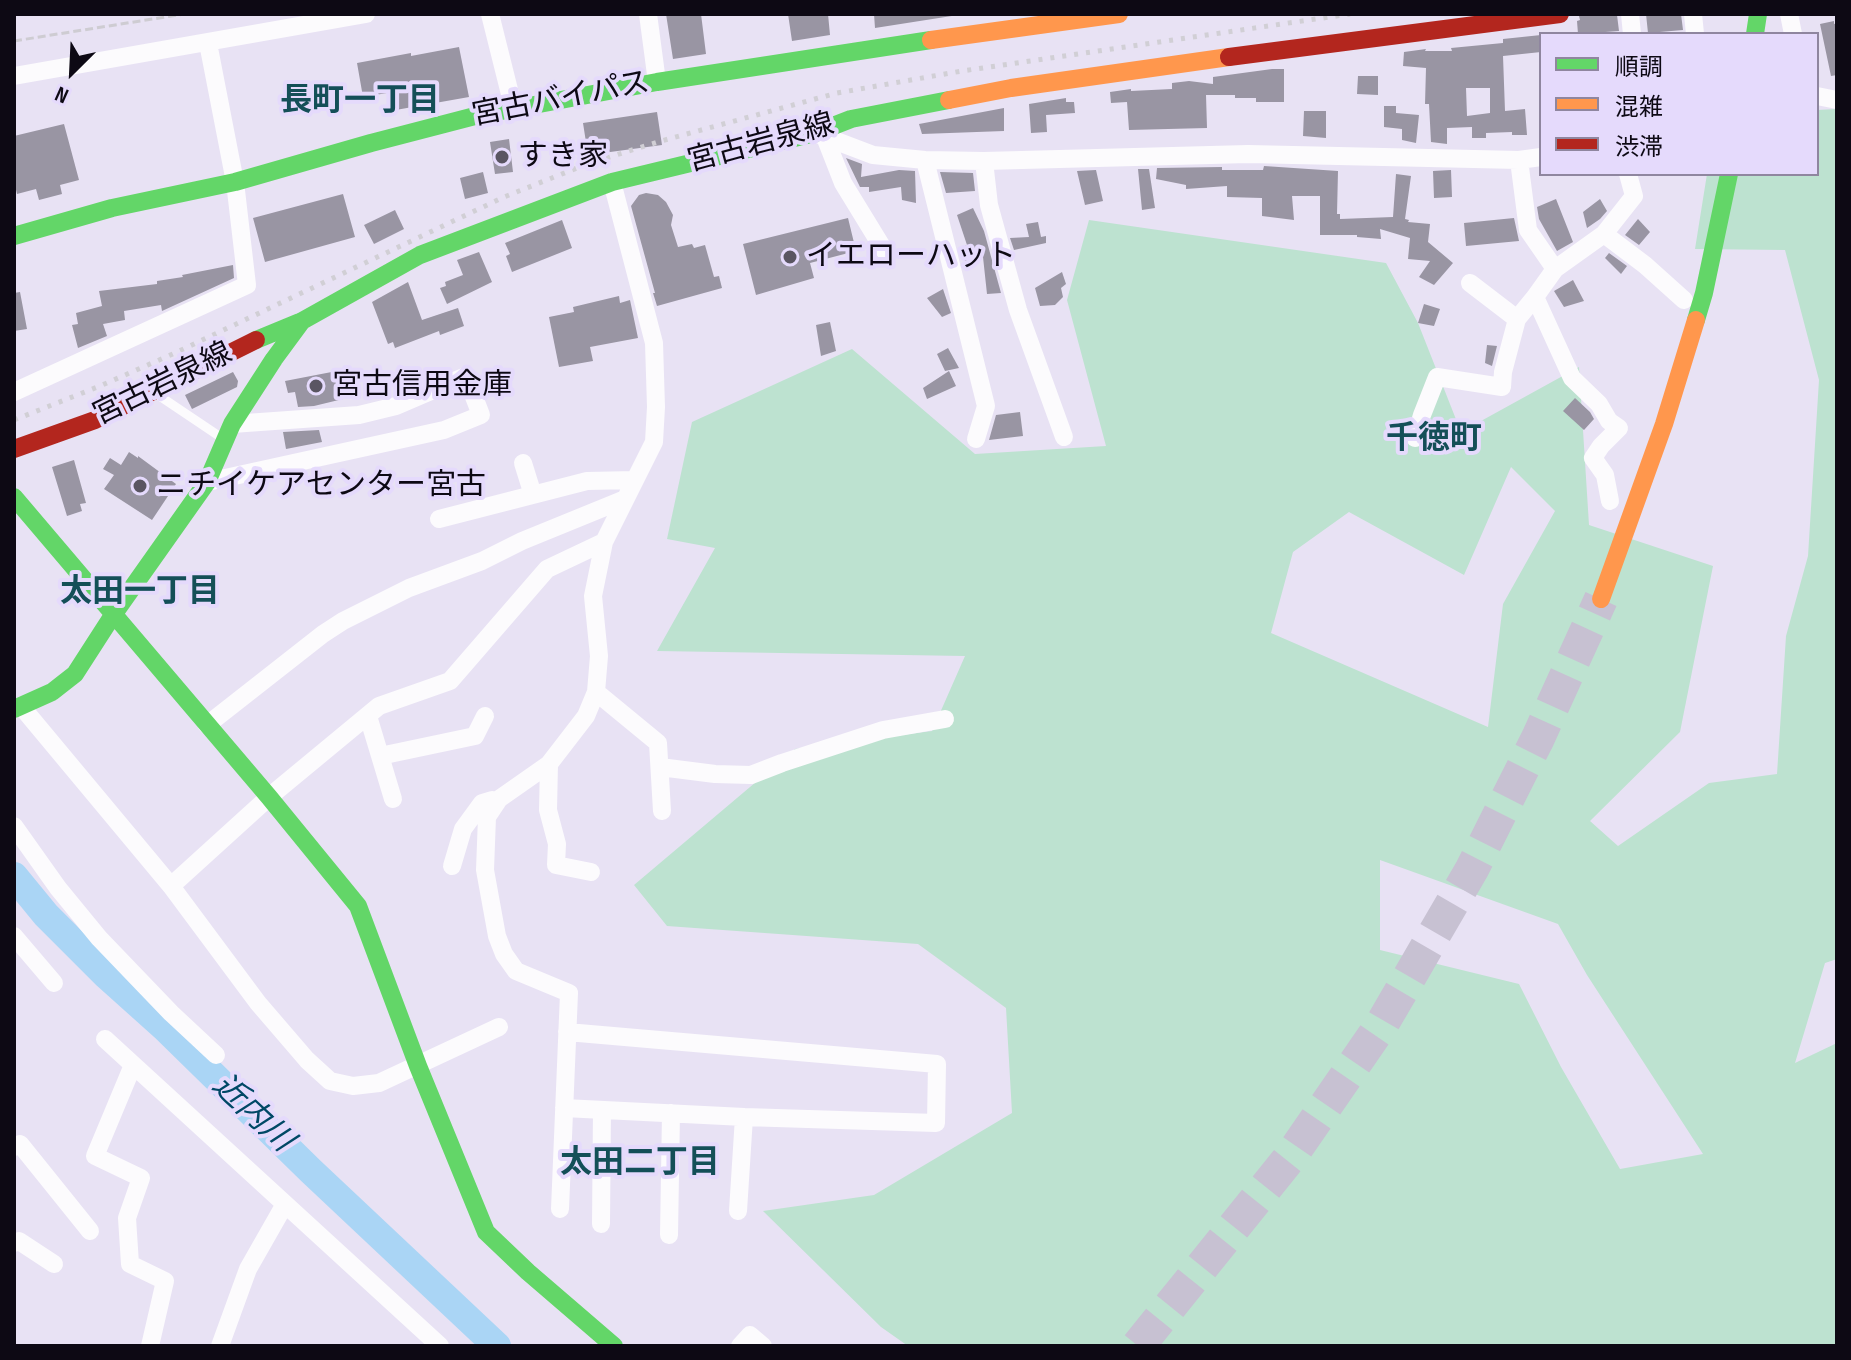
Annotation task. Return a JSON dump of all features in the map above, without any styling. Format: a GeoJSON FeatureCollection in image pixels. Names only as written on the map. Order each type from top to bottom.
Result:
{"type":"FeatureCollection","features":[{"type":"Feature","properties":{"kind":"main road","name":"宮古バイパス"},"geometry":{"type":"LineString","coordinates":[[14,236],[112,208],[235,182],[475,116],[1005,21],[1119,14]]}},
{"type":"Feature","properties":{"kind":"main road","name":"宮古岩泉線"},"geometry":{"type":"LineString","coordinates":[[14,449],[95,420],[240,346],[302,321],[420,255],[612,182],[820,135],[851,119],[1011,88],[1560,14]]}},
{"type":"Feature","properties":{"kind":"main road"},"geometry":{"type":"LineString","coordinates":[[1601,599],[1664,424],[1704,293],[1729,176]]}},
{"type":"Feature","properties":{"kind":"main road"},"geometry":{"type":"LineString","coordinates":[[17,707],[52,692],[75,674],[207,482],[229,432],[274,359],[302,321]]}},
{"type":"Feature","properties":{"kind":"main road"},"geometry":{"type":"LineString","coordinates":[[14,497],[358,906],[418,1066],[486,1232],[614,1346]]}},
{"type":"Feature","properties":{"kind":"street"},"geometry":{"type":"LineString","coordinates":[[14,76],[366,14]]}},
{"type":"Feature","properties":{"kind":"street"},"geometry":{"type":"LineString","coordinates":[[490,14],[514,110]]}},
{"type":"Feature","properties":{"kind":"street"},"geometry":{"type":"LineString","coordinates":[[648,14],[657,82]]}},
{"type":"Feature","properties":{"kind":"street"},"geometry":{"type":"LineString","coordinates":[[14,392],[247,285],[235,182],[208,43]]}},
{"type":"Feature","properties":{"kind":"street"},"geometry":{"type":"LineString","coordinates":[[820,135],[873,155],[925,160],[1248,154],[1519,160],[1539,157]]}},
{"type":"Feature","properties":{"kind":"street"},"geometry":{"type":"LineString","coordinates":[[820,135],[843,183],[884,250]]}},
{"type":"Feature","properties":{"kind":"street"},"geometry":{"type":"LineString","coordinates":[[925,160],[986,406],[976,439]]}},
{"type":"Feature","properties":{"kind":"street"},"geometry":{"type":"LineString","coordinates":[[1519,160],[1528,230],[1555,269]]}},
{"type":"Feature","properties":{"kind":"street"},"geometry":{"type":"LineString","coordinates":[[984,161],[989,205],[1018,310],[1064,437]]}},
{"type":"Feature","properties":{"kind":"street"},"geometry":{"type":"LineString","coordinates":[[1415,438],[1437,377],[1502,387],[1517,319],[1555,269],[1604,234],[1634,196],[1629,176]]}},
{"type":"Feature","properties":{"kind":"street"},"geometry":{"type":"LineString","coordinates":[[560,1209],[569,993],[516,971],[504,954],[497,936],[485,870],[487,817],[499,799],[549,764],[586,716],[596,692],[599,656],[593,596],[604,542],[654,442],[654,343],[612,182]]}},
{"type":"Feature","properties":{"kind":"street"},"geometry":{"type":"LineString","coordinates":[[1604,234],[1684,300]]}},
{"type":"Feature","properties":{"kind":"street"},"geometry":{"type":"LineString","coordinates":[[1470,283],[1517,319]]}},
{"type":"Feature","properties":{"kind":"street"},"geometry":{"type":"LineString","coordinates":[[1535,297],[1572,378],[1599,404],[1609,421],[1619,428],[1593,458],[1605,475],[1610,501]]}},
{"type":"Feature","properties":{"kind":"street"},"geometry":{"type":"LineString","coordinates":[[207,482],[444,430],[481,415],[466,376],[396,406],[359,415],[229,432]]}},
{"type":"Feature","properties":{"kind":"street"},"geometry":{"type":"LineString","coordinates":[[523,463],[533,495]]}},
{"type":"Feature","properties":{"kind":"street"},"geometry":{"type":"LineString","coordinates":[[439,519],[587,481],[635,480]]}},
{"type":"Feature","properties":{"kind":"street"},"geometry":{"type":"LineString","coordinates":[[207,725],[343,621],[409,588],[482,561],[522,541],[625,499]]}},
{"type":"Feature","properties":{"kind":"street"},"geometry":{"type":"LineString","coordinates":[[171,886],[269,797],[379,706],[450,681],[547,569],[604,542]]}},
{"type":"Feature","properties":{"kind":"street"},"geometry":{"type":"LineString","coordinates":[[596,692],[658,743],[662,811]]}},
{"type":"Feature","properties":{"kind":"street"},"geometry":{"type":"LineString","coordinates":[[17,707],[171,886],[258,1003],[307,1060],[330,1081],[353,1086],[379,1083],[499,1027]]}},
{"type":"Feature","properties":{"kind":"street"},"geometry":{"type":"LineString","coordinates":[[368,716],[393,799]]}},
{"type":"Feature","properties":{"kind":"street"},"geometry":{"type":"LineString","coordinates":[[380,756],[475,736],[485,716]]}},
{"type":"Feature","properties":{"kind":"street"},"geometry":{"type":"LineString","coordinates":[[660,767],[751,775],[883,730],[945,719]]}},
{"type":"Feature","properties":{"kind":"street"},"geometry":{"type":"LineString","coordinates":[[549,764],[548,810],[557,844],[556,865],[591,872]]}},
{"type":"Feature","properties":{"kind":"street"},"geometry":{"type":"LineString","coordinates":[[452,866],[463,829],[482,803],[499,799]]}},
{"type":"Feature","properties":{"kind":"street"},"geometry":{"type":"LineString","coordinates":[[14,826],[58,888],[99,938],[216,1055]]}},
{"type":"Feature","properties":{"kind":"street"},"geometry":{"type":"LineString","coordinates":[[14,936],[54,983]]}},
{"type":"Feature","properties":{"kind":"street"},"geometry":{"type":"LineString","coordinates":[[564,1108],[936,1123],[937,1064],[567,1032]]}},
{"type":"Feature","properties":{"kind":"street"},"geometry":{"type":"LineString","coordinates":[[105,1039],[440,1346]]}},
{"type":"Feature","properties":{"kind":"street"},"geometry":{"type":"LineString","coordinates":[[133,1065],[95,1156],[141,1178],[127,1218],[130,1264],[165,1281],[150,1346]]}},
{"type":"Feature","properties":{"kind":"street"},"geometry":{"type":"LineString","coordinates":[[601,1224],[602,1110]]}},
{"type":"Feature","properties":{"kind":"street"},"geometry":{"type":"LineString","coordinates":[[669,1235],[671,1113]]}},
{"type":"Feature","properties":{"kind":"street"},"geometry":{"type":"LineString","coordinates":[[738,1211],[744,1117]]}},
{"type":"Feature","properties":{"kind":"street"},"geometry":{"type":"LineString","coordinates":[[14,1147],[20,1144],[90,1231]]}},
{"type":"Feature","properties":{"kind":"street"},"geometry":{"type":"LineString","coordinates":[[220,1346],[248,1269],[285,1204]]}},
{"type":"Feature","properties":{"kind":"street"},"geometry":{"type":"LineString","coordinates":[[14,1243],[19,1241],[54,1264]]}},
{"type":"Feature","properties":{"kind":"street"},"geometry":{"type":"LineString","coordinates":[[740,1346],[750,1335],[763,1346]]}},
{"type":"Feature","properties":{"kind":"lane"},"geometry":{"type":"LineString","coordinates":[[152,391],[229,432]]}},
{"type":"Feature","properties":{"kind":"path"},"geometry":{"type":"LineString","coordinates":[[14,41],[184,14]]}},
{"type":"Feature","properties":{"kind":"green space"},"geometry":{"type":"Polygon","coordinates":[[[1837,109],[1837,959],[1825,963],[1795,1063],[1837,1043],[1837,1346],[908,1346],[881,1327],[763,1211],[874,1195],[1012,1113],[1006,1008],[918,944],[667,926],[634,885],[795,749],[932,731],[965,656],[657,651],[715,548],[667,539],[692,422],[852,349],[975,454],[1106,446],[1067,300],[1089,220],[1386,263],[1418,323],[1461,432],[1579,367],[1589,525],[1713,566],[1680,732],[1590,821],[1618,846],[1709,783],[1777,774],[1786,636],[1808,556],[1819,380],[1785,250],[1695,249],[1707,176],[1819,176],[1819,110],[1837,109]],[[1511,467],[1464,575],[1349,512],[1293,552],[1271,633],[1488,727],[1503,604],[1555,511],[1511,467]],[[1380,860],[1380,950],[1519,984],[1561,1067],[1620,1169],[1703,1154],[1587,975],[1558,924],[1380,860]]]}},
{"type":"Feature","properties":{"kind":"building"},"geometry":{"type":"Polygon","coordinates":[[[666,14],[701,14],[706,54],[673,59],[666,14]]]}},
{"type":"Feature","properties":{"kind":"building"},"geometry":{"type":"Polygon","coordinates":[[[788,14],[828,14],[830,35],[792,41],[788,14]]]}},
{"type":"Feature","properties":{"kind":"building"},"geometry":{"type":"Polygon","coordinates":[[[874,14],[958,14],[958,15],[875,28],[874,14]]]}},
{"type":"Feature","properties":{"kind":"building"},"geometry":{"type":"Polygon","coordinates":[[[1646,14],[1681,14],[1683,30],[1648,32],[1646,14]]]}},
{"type":"Feature","properties":{"kind":"building"},"geometry":{"type":"Polygon","coordinates":[[[1617,15],[1619,31],[1578,32],[1579,16],[1617,15]]]}},
{"type":"Feature","properties":{"kind":"building"},"geometry":{"type":"Polygon","coordinates":[[[1834,21],[1834,24],[1837,23],[1837,75],[1831,76],[1820,24],[1834,21]]]}},
{"type":"Feature","properties":{"kind":"building"},"geometry":{"type":"Polygon","coordinates":[[[1539,35],[1539,52],[1503,56],[1505,111],[1525,109],[1527,135],[1486,133],[1486,138],[1472,138],[1472,127],[1447,128],[1447,144],[1431,142],[1429,104],[1425,104],[1426,68],[1403,66],[1404,52],[1426,49],[1452,51],[1451,48],[1503,43],[1503,39],[1539,35]],[[1466,88],[1467,116],[1490,113],[1490,88],[1466,88]]]}},
{"type":"Feature","properties":{"kind":"building"},"geometry":{"type":"Polygon","coordinates":[[[459,47],[469,97],[390,111],[387,93],[363,97],[357,63],[459,47]]]}},
{"type":"Feature","properties":{"kind":"building"},"geometry":{"type":"Polygon","coordinates":[[[1284,69],[1284,102],[1256,102],[1256,98],[1235,98],[1235,95],[1206,95],[1207,128],[1129,130],[1127,102],[1111,103],[1110,92],[1172,89],[1172,83],[1189,81],[1213,84],[1213,77],[1284,69]]]}},
{"type":"Feature","properties":{"kind":"building"},"geometry":{"type":"Polygon","coordinates":[[[1358,76],[1378,76],[1378,95],[1357,94],[1358,76]]]}},
{"type":"Feature","properties":{"kind":"building"},"geometry":{"type":"Polygon","coordinates":[[[1066,98],[1066,102],[1074,102],[1075,113],[1046,115],[1047,132],[1031,133],[1029,104],[1066,98]]]}},
{"type":"Feature","properties":{"kind":"building"},"geometry":{"type":"Polygon","coordinates":[[[1384,106],[1396,106],[1396,113],[1419,115],[1416,143],[1402,140],[1402,129],[1384,127],[1384,106]]]}},
{"type":"Feature","properties":{"kind":"building"},"geometry":{"type":"Polygon","coordinates":[[[1004,108],[1004,131],[922,134],[919,124],[1004,108]]]}},
{"type":"Feature","properties":{"kind":"building"},"geometry":{"type":"Polygon","coordinates":[[[1304,111],[1326,111],[1326,138],[1303,136],[1304,111]]]}},
{"type":"Feature","properties":{"kind":"building"},"geometry":{"type":"Polygon","coordinates":[[[657,112],[662,145],[588,155],[583,123],[657,112]]]}},
{"type":"Feature","properties":{"kind":"building"},"geometry":{"type":"Polygon","coordinates":[[[64,124],[79,180],[60,185],[62,194],[39,200],[36,189],[17,194],[14,136],[64,124]]]}},
{"type":"Feature","properties":{"kind":"building","name":"すき家"},"geometry":{"type":"Polygon","coordinates":[[[509,139],[513,172],[495,174],[490,142],[509,139]]]}},
{"type":"Feature","properties":{"kind":"building"},"geometry":{"type":"Polygon","coordinates":[[[846,158],[862,164],[861,177],[899,170],[915,171],[916,203],[902,200],[901,187],[869,192],[869,187],[860,187],[846,158]]]}},
{"type":"Feature","properties":{"kind":"building"},"geometry":{"type":"Polygon","coordinates":[[[1264,166],[1338,171],[1337,214],[1340,214],[1340,219],[1393,217],[1396,174],[1411,176],[1405,219],[1430,224],[1428,242],[1453,263],[1434,285],[1419,277],[1430,261],[1408,259],[1410,238],[1380,229],[1381,239],[1357,235],[1320,235],[1320,196],[1292,196],[1294,220],[1262,216],[1262,198],[1227,197],[1227,186],[1186,189],[1186,185],[1156,179],[1157,168],[1263,170],[1264,166]]]}},
{"type":"Feature","properties":{"kind":"building"},"geometry":{"type":"Polygon","coordinates":[[[1138,169],[1149,169],[1155,208],[1142,210],[1138,169]]]}},
{"type":"Feature","properties":{"kind":"building"},"geometry":{"type":"Polygon","coordinates":[[[1096,170],[1103,201],[1085,205],[1077,171],[1096,170]]]}},
{"type":"Feature","properties":{"kind":"building"},"geometry":{"type":"Polygon","coordinates":[[[1451,170],[1452,197],[1434,198],[1433,171],[1451,170]]]}},
{"type":"Feature","properties":{"kind":"building"},"geometry":{"type":"Polygon","coordinates":[[[483,172],[488,193],[465,199],[460,178],[483,172]]]}},
{"type":"Feature","properties":{"kind":"building"},"geometry":{"type":"Polygon","coordinates":[[[940,172],[973,173],[975,191],[946,193],[940,172]]]}},
{"type":"Feature","properties":{"kind":"building"},"geometry":{"type":"Polygon","coordinates":[[[343,194],[355,237],[265,262],[253,218],[343,194]]]}},
{"type":"Feature","properties":{"kind":"building"},"geometry":{"type":"Polygon","coordinates":[[[639,195],[658,195],[666,202],[673,215],[671,225],[678,247],[705,245],[714,277],[719,276],[722,288],[657,306],[631,206],[639,195]]]}},
{"type":"Feature","properties":{"kind":"building"},"geometry":{"type":"Polygon","coordinates":[[[1556,199],[1573,242],[1557,251],[1539,219],[1537,207],[1556,199]]]}},
{"type":"Feature","properties":{"kind":"building"},"geometry":{"type":"Polygon","coordinates":[[[1600,199],[1607,211],[1587,228],[1583,212],[1600,199]]]}},
{"type":"Feature","properties":{"kind":"building"},"geometry":{"type":"Polygon","coordinates":[[[973,208],[984,231],[1001,293],[987,294],[983,257],[965,261],[960,248],[967,245],[957,215],[973,208]]]}},
{"type":"Feature","properties":{"kind":"building"},"geometry":{"type":"Polygon","coordinates":[[[395,210],[404,229],[374,244],[364,225],[395,210]]]}},
{"type":"Feature","properties":{"kind":"building","name":"イエローハット"},"geometry":{"type":"Polygon","coordinates":[[[848,218],[856,251],[810,263],[814,278],[756,295],[743,244],[848,218]]]}},
{"type":"Feature","properties":{"kind":"building"},"geometry":{"type":"Polygon","coordinates":[[[1514,218],[1519,241],[1466,246],[1464,223],[1514,218]]]}},
{"type":"Feature","properties":{"kind":"building"},"geometry":{"type":"Polygon","coordinates":[[[1638,219],[1650,232],[1639,245],[1625,235],[1638,219]]]}},
{"type":"Feature","properties":{"kind":"building"},"geometry":{"type":"Polygon","coordinates":[[[562,220],[572,248],[512,272],[505,243],[562,220]]]}},
{"type":"Feature","properties":{"kind":"building"},"geometry":{"type":"Polygon","coordinates":[[[1038,222],[1041,237],[1046,236],[1046,243],[1014,250],[1010,238],[1029,237],[1026,224],[1038,222]]]}},
{"type":"Feature","properties":{"kind":"building"},"geometry":{"type":"Polygon","coordinates":[[[479,252],[492,282],[447,304],[440,288],[446,286],[445,282],[463,275],[457,260],[479,252]]]}},
{"type":"Feature","properties":{"kind":"building"},"geometry":{"type":"Polygon","coordinates":[[[1609,253],[1627,266],[1621,274],[1605,258],[1609,253]]]}},
{"type":"Feature","properties":{"kind":"building"},"geometry":{"type":"Polygon","coordinates":[[[233,265],[234,278],[162,311],[161,305],[124,311],[125,320],[103,324],[107,336],[78,348],[72,325],[78,324],[76,313],[102,306],[99,291],[157,284],[157,281],[233,265]]]}},
{"type":"Feature","properties":{"kind":"building"},"geometry":{"type":"Polygon","coordinates":[[[1062,272],[1066,284],[1061,288],[1063,297],[1055,305],[1040,306],[1035,288],[1062,272]]]}},
{"type":"Feature","properties":{"kind":"building"},"geometry":{"type":"Polygon","coordinates":[[[1573,280],[1584,301],[1564,307],[1554,291],[1573,280]]]}},
{"type":"Feature","properties":{"kind":"building"},"geometry":{"type":"Polygon","coordinates":[[[408,282],[422,320],[458,308],[464,326],[440,335],[439,331],[395,348],[393,342],[388,344],[372,302],[408,282]]]}},
{"type":"Feature","properties":{"kind":"building"},"geometry":{"type":"Polygon","coordinates":[[[943,289],[951,313],[942,317],[927,298],[943,289]]]}},
{"type":"Feature","properties":{"kind":"building"},"geometry":{"type":"Polygon","coordinates":[[[20,292],[27,329],[14,331],[14,293],[20,292]]]}},
{"type":"Feature","properties":{"kind":"building"},"geometry":{"type":"Polygon","coordinates":[[[619,296],[620,303],[630,300],[638,338],[590,347],[593,361],[559,367],[549,317],[574,312],[573,307],[619,296]]]}},
{"type":"Feature","properties":{"kind":"building"},"geometry":{"type":"Polygon","coordinates":[[[1424,304],[1440,309],[1434,326],[1418,323],[1424,304]]]}},
{"type":"Feature","properties":{"kind":"building"},"geometry":{"type":"Polygon","coordinates":[[[830,322],[836,351],[821,356],[816,325],[830,322]]]}},
{"type":"Feature","properties":{"kind":"building"},"geometry":{"type":"Polygon","coordinates":[[[1487,345],[1497,346],[1492,366],[1485,363],[1487,345]]]}},
{"type":"Feature","properties":{"kind":"building"},"geometry":{"type":"Polygon","coordinates":[[[948,348],[959,368],[945,371],[937,354],[948,348]]]}},
{"type":"Feature","properties":{"kind":"building","name":"宮古信用金庫"},"geometry":{"type":"Polygon","coordinates":[[[342,370],[347,398],[298,407],[295,392],[288,393],[285,381],[342,370]]]}},
{"type":"Feature","properties":{"kind":"building"},"geometry":{"type":"Polygon","coordinates":[[[949,371],[956,386],[927,399],[923,388],[949,371]]]}},
{"type":"Feature","properties":{"kind":"building"},"geometry":{"type":"Polygon","coordinates":[[[233,372],[238,381],[237,387],[192,409],[185,395],[233,372]]]}},
{"type":"Feature","properties":{"kind":"building"},"geometry":{"type":"Polygon","coordinates":[[[1575,398],[1594,419],[1584,430],[1563,411],[1575,398]]]}},
{"type":"Feature","properties":{"kind":"building"},"geometry":{"type":"Polygon","coordinates":[[[1020,412],[1023,436],[989,440],[996,415],[1020,412]]]}},
{"type":"Feature","properties":{"kind":"building"},"geometry":{"type":"Polygon","coordinates":[[[319,430],[322,442],[286,449],[283,432],[319,430]]]}},
{"type":"Feature","properties":{"kind":"building","name":"ニチイケアセンター宮古"},"geometry":{"type":"Polygon","coordinates":[[[129,452],[176,484],[152,520],[104,489],[114,475],[103,469],[110,458],[121,465],[129,452]]]}},
{"type":"Feature","properties":{"kind":"building"},"geometry":{"type":"Polygon","coordinates":[[[74,460],[86,503],[80,504],[82,511],[67,516],[52,467],[74,460]]]}},
{"type":"Feature","properties":{"kind":"waterway","name":"近内川"},"geometry":{"type":"LineString","coordinates":[[14,876],[46,915],[106,975],[497,1346]]}},
{"type":"Feature","properties":{"kind":"tunnel"},"geometry":{"type":"LineString","coordinates":[[1138,1346],[1291,1156],[1382,1024],[1472,869],[1538,738],[1601,599]]}},
{"type":"Feature","properties":{"kind":"railway"},"geometry":{"type":"LineString","coordinates":[[14,420],[175,353],[504,197],[587,164],[661,141],[837,93],[962,71],[1350,14]]}},
{"type":"Feature","properties":{"kind":"traffic: fast"},"geometry":{"type":"LineString","coordinates":[[1755,32],[1758,14]]}},
{"type":"Feature","properties":{"kind":"traffic: fast"},"geometry":{"type":"LineString","coordinates":[[14,236],[112,208],[235,182],[475,116],[657,82],[931,40]]}},
{"type":"Feature","properties":{"kind":"traffic: fast"},"geometry":{"type":"LineString","coordinates":[[256,340],[302,321],[420,255],[612,182],[815,133],[851,119],[949,100]]}},
{"type":"Feature","properties":{"kind":"traffic: fast"},"geometry":{"type":"LineString","coordinates":[[1696,320],[1729,176]]}},
{"type":"Feature","properties":{"kind":"traffic: fast"},"geometry":{"type":"LineString","coordinates":[[14,709],[52,692],[75,674],[207,482],[232,424],[302,321]]}},
{"type":"Feature","properties":{"kind":"traffic: fast"},"geometry":{"type":"LineString","coordinates":[[14,497],[358,906],[418,1066],[486,1232],[614,1346]]}},
{"type":"Feature","properties":{"kind":"traffic: slow"},"geometry":{"type":"LineString","coordinates":[[931,40],[1119,14]]}},
{"type":"Feature","properties":{"kind":"traffic: slow"},"geometry":{"type":"LineString","coordinates":[[949,100],[1011,88],[1229,57]]}},
{"type":"Feature","properties":{"kind":"traffic: slow"},"geometry":{"type":"LineString","coordinates":[[1601,599],[1664,424],[1696,320]]}},
{"type":"Feature","properties":{"kind":"traffic: jam"},"geometry":{"type":"LineString","coordinates":[[1229,57],[1560,14]]}},
{"type":"Feature","properties":{"kind":"traffic: jam"},"geometry":{"type":"LineString","coordinates":[[14,449],[95,420],[256,340]]}},
{"type":"Feature","properties":{"kind":"place","name":"すき家"},"geometry":{"type":"Point","coordinates":[502,157]}},
{"type":"Feature","properties":{"kind":"place","name":"イエローハット"},"geometry":{"type":"Point","coordinates":[790,257]}},
{"type":"Feature","properties":{"kind":"place","name":"宮古信用金庫"},"geometry":{"type":"Point","coordinates":[316,386]}},
{"type":"Feature","properties":{"kind":"place","name":"ニチイケアセンター宮古"},"geometry":{"type":"Point","coordinates":[140,486]}},
{"type":"Feature","properties":{"kind":"district","name":"長町一丁目"},"geometry":{"type":"Point","coordinates":[360,102]}},
{"type":"Feature","properties":{"kind":"district","name":"千徳町"},"geometry":{"type":"Point","coordinates":[1434,440]}},
{"type":"Feature","properties":{"kind":"district","name":"太田一丁目"},"geometry":{"type":"Point","coordinates":[140,593]}},
{"type":"Feature","properties":{"kind":"district","name":"太田二丁目"},"geometry":{"type":"Point","coordinates":[640,1164]}}]}
